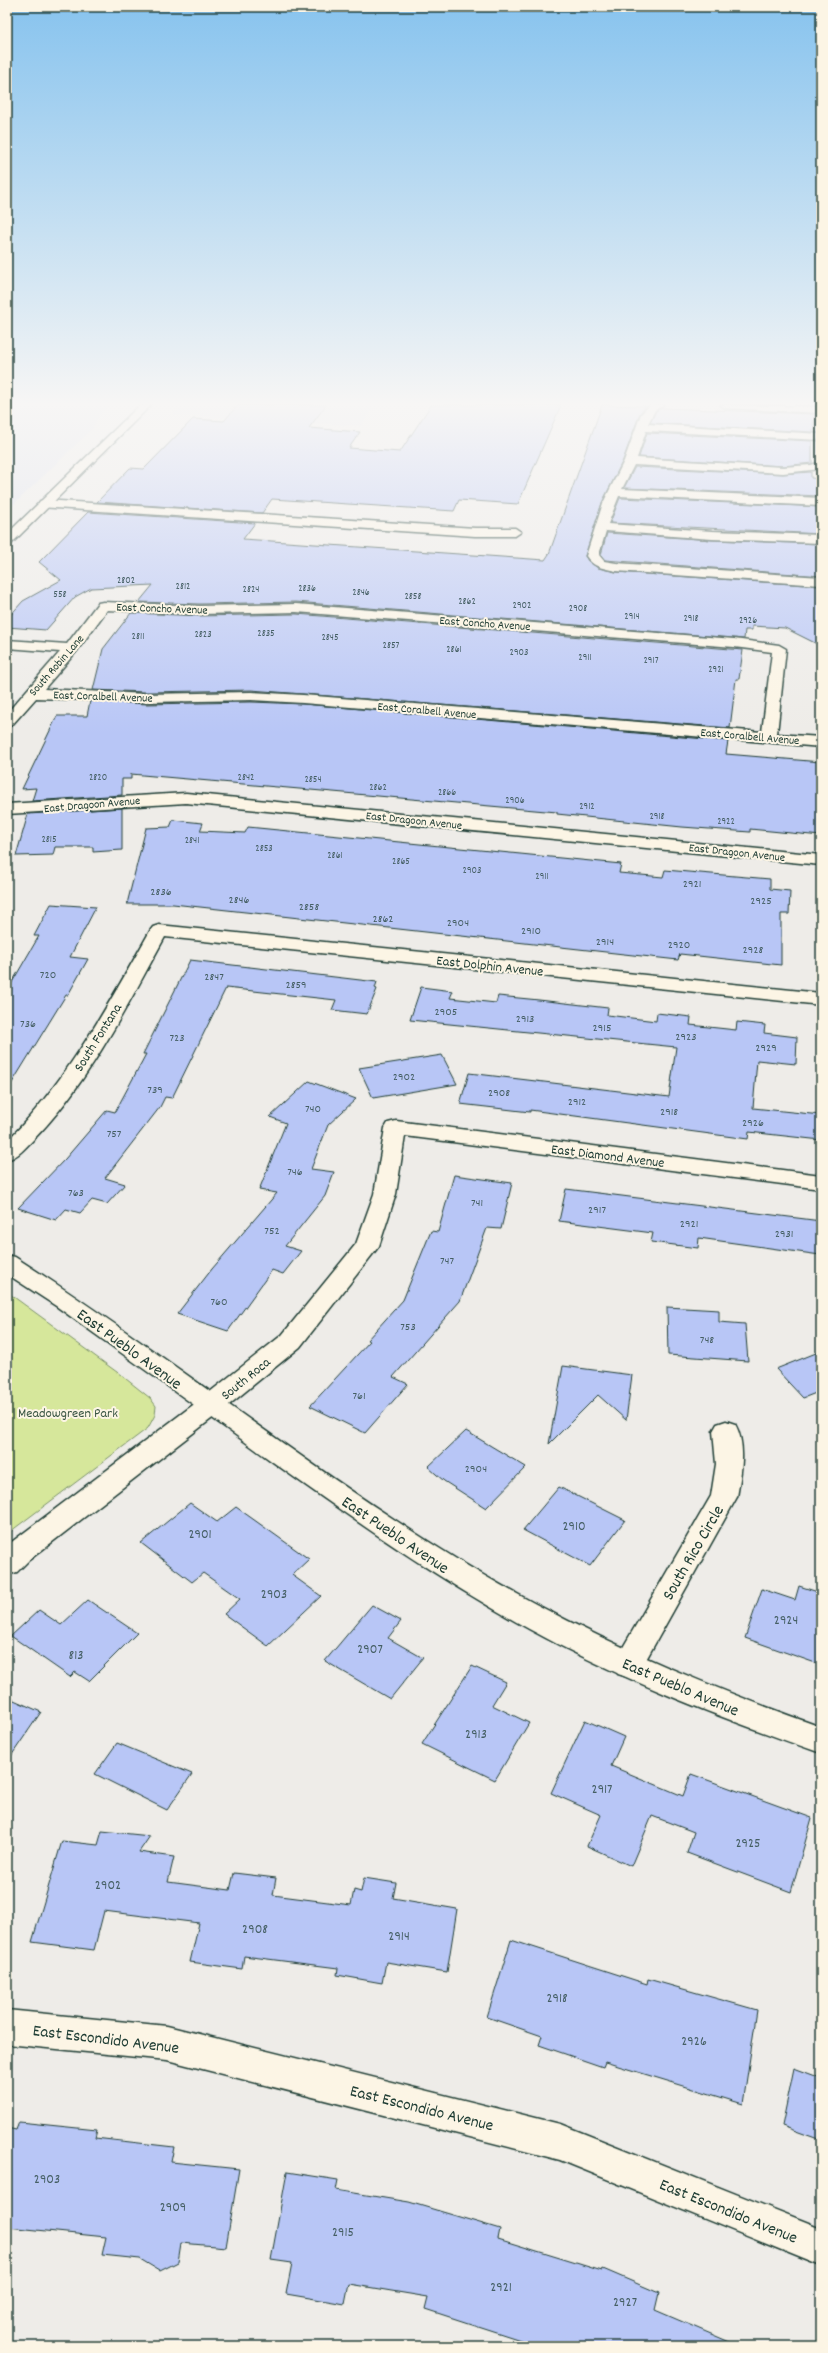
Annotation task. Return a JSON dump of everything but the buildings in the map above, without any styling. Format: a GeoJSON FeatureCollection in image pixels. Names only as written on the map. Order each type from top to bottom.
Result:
{"type":"FeatureCollection","features":[{"type":"Feature","properties":{"kind":"street"},"geometry":{"type":"LineString","coordinates":[[7,541],[33,515]]}},
{"type":"Feature","properties":{"kind":"street"},"geometry":{"type":"LineString","coordinates":[[210,515],[475,532],[515,532]]}},
{"type":"Feature","properties":{"kind":"street"},"geometry":{"type":"LineString","coordinates":[[606,515],[592,556],[600,564],[616,567],[821,582]]}},
{"type":"Feature","properties":{"kind":"street"},"geometry":{"type":"LineString","coordinates":[[601,527],[821,539]]}},
{"type":"Feature","properties":{"kind":"street","name":"South Robin Lane"},"geometry":{"type":"LineString","coordinates":[[7,722],[71,649],[103,606]]}},
{"type":"Feature","properties":{"kind":"street","name":"East Concho Avenue"},"geometry":{"type":"LineString","coordinates":[[103,606],[200,610],[296,608],[734,642],[779,649],[769,737]]}},
{"type":"Feature","properties":{"kind":"street"},"geometry":{"type":"LineString","coordinates":[[7,644],[71,649]]}},
{"type":"Feature","properties":{"kind":"street","name":"East Coralbell Avenue"},"geometry":{"type":"LineString","coordinates":[[32,693],[147,698],[251,696],[303,699],[821,742]]}},
{"type":"Feature","properties":{"kind":"street","name":"East Dragoon Avenue"},"geometry":{"type":"LineString","coordinates":[[7,809],[66,808],[130,800],[186,798],[821,860]]}},
{"type":"Feature","properties":{"kind":"street","name":"East Dolphin Avenue"},"geometry":{"type":"LineString","coordinates":[[159,931],[821,999]]}},
{"type":"Feature","properties":{"kind":"street","name":"South Fontana"},"geometry":{"type":"LineString","coordinates":[[7,1154],[49,1107],[86,1059],[159,931]]}},
{"type":"Feature","properties":{"kind":"street","name":"East Diamond Avenue"},"geometry":{"type":"LineString","coordinates":[[396,1128],[821,1182]]}},
{"type":"Feature","properties":{"kind":"street","name":"South Roca"},"geometry":{"type":"LineString","coordinates":[[7,1564],[19,1552],[210,1406],[291,1341],[367,1246],[385,1194],[396,1128]]}},
{"type":"Feature","properties":{"kind":"street","name":"East Pueblo Avenue"},"geometry":{"type":"LineString","coordinates":[[7,1263],[64,1300],[210,1406],[446,1568],[562,1632],[628,1665],[716,1703],[821,1740]]}},
{"type":"Feature","properties":{"kind":"street","name":"South Rico Circle"},"geometry":{"type":"LineString","coordinates":[[628,1665],[724,1497],[729,1464],[726,1431]]}},
{"type":"Feature","properties":{"kind":"street","name":"East Escondido Avenue"},"geometry":{"type":"LineString","coordinates":[[7,2027],[167,2043],[560,2142],[821,2247]]}},
{"type":"Feature","properties":{"kind":"green space","name":"Meadowgreen Park"},"geometry":{"type":"Polygon","coordinates":[[[7,1292],[121,1375],[150,1398],[156,1406],[155,1415],[148,1428],[7,1534],[7,1292]]]}}]}
